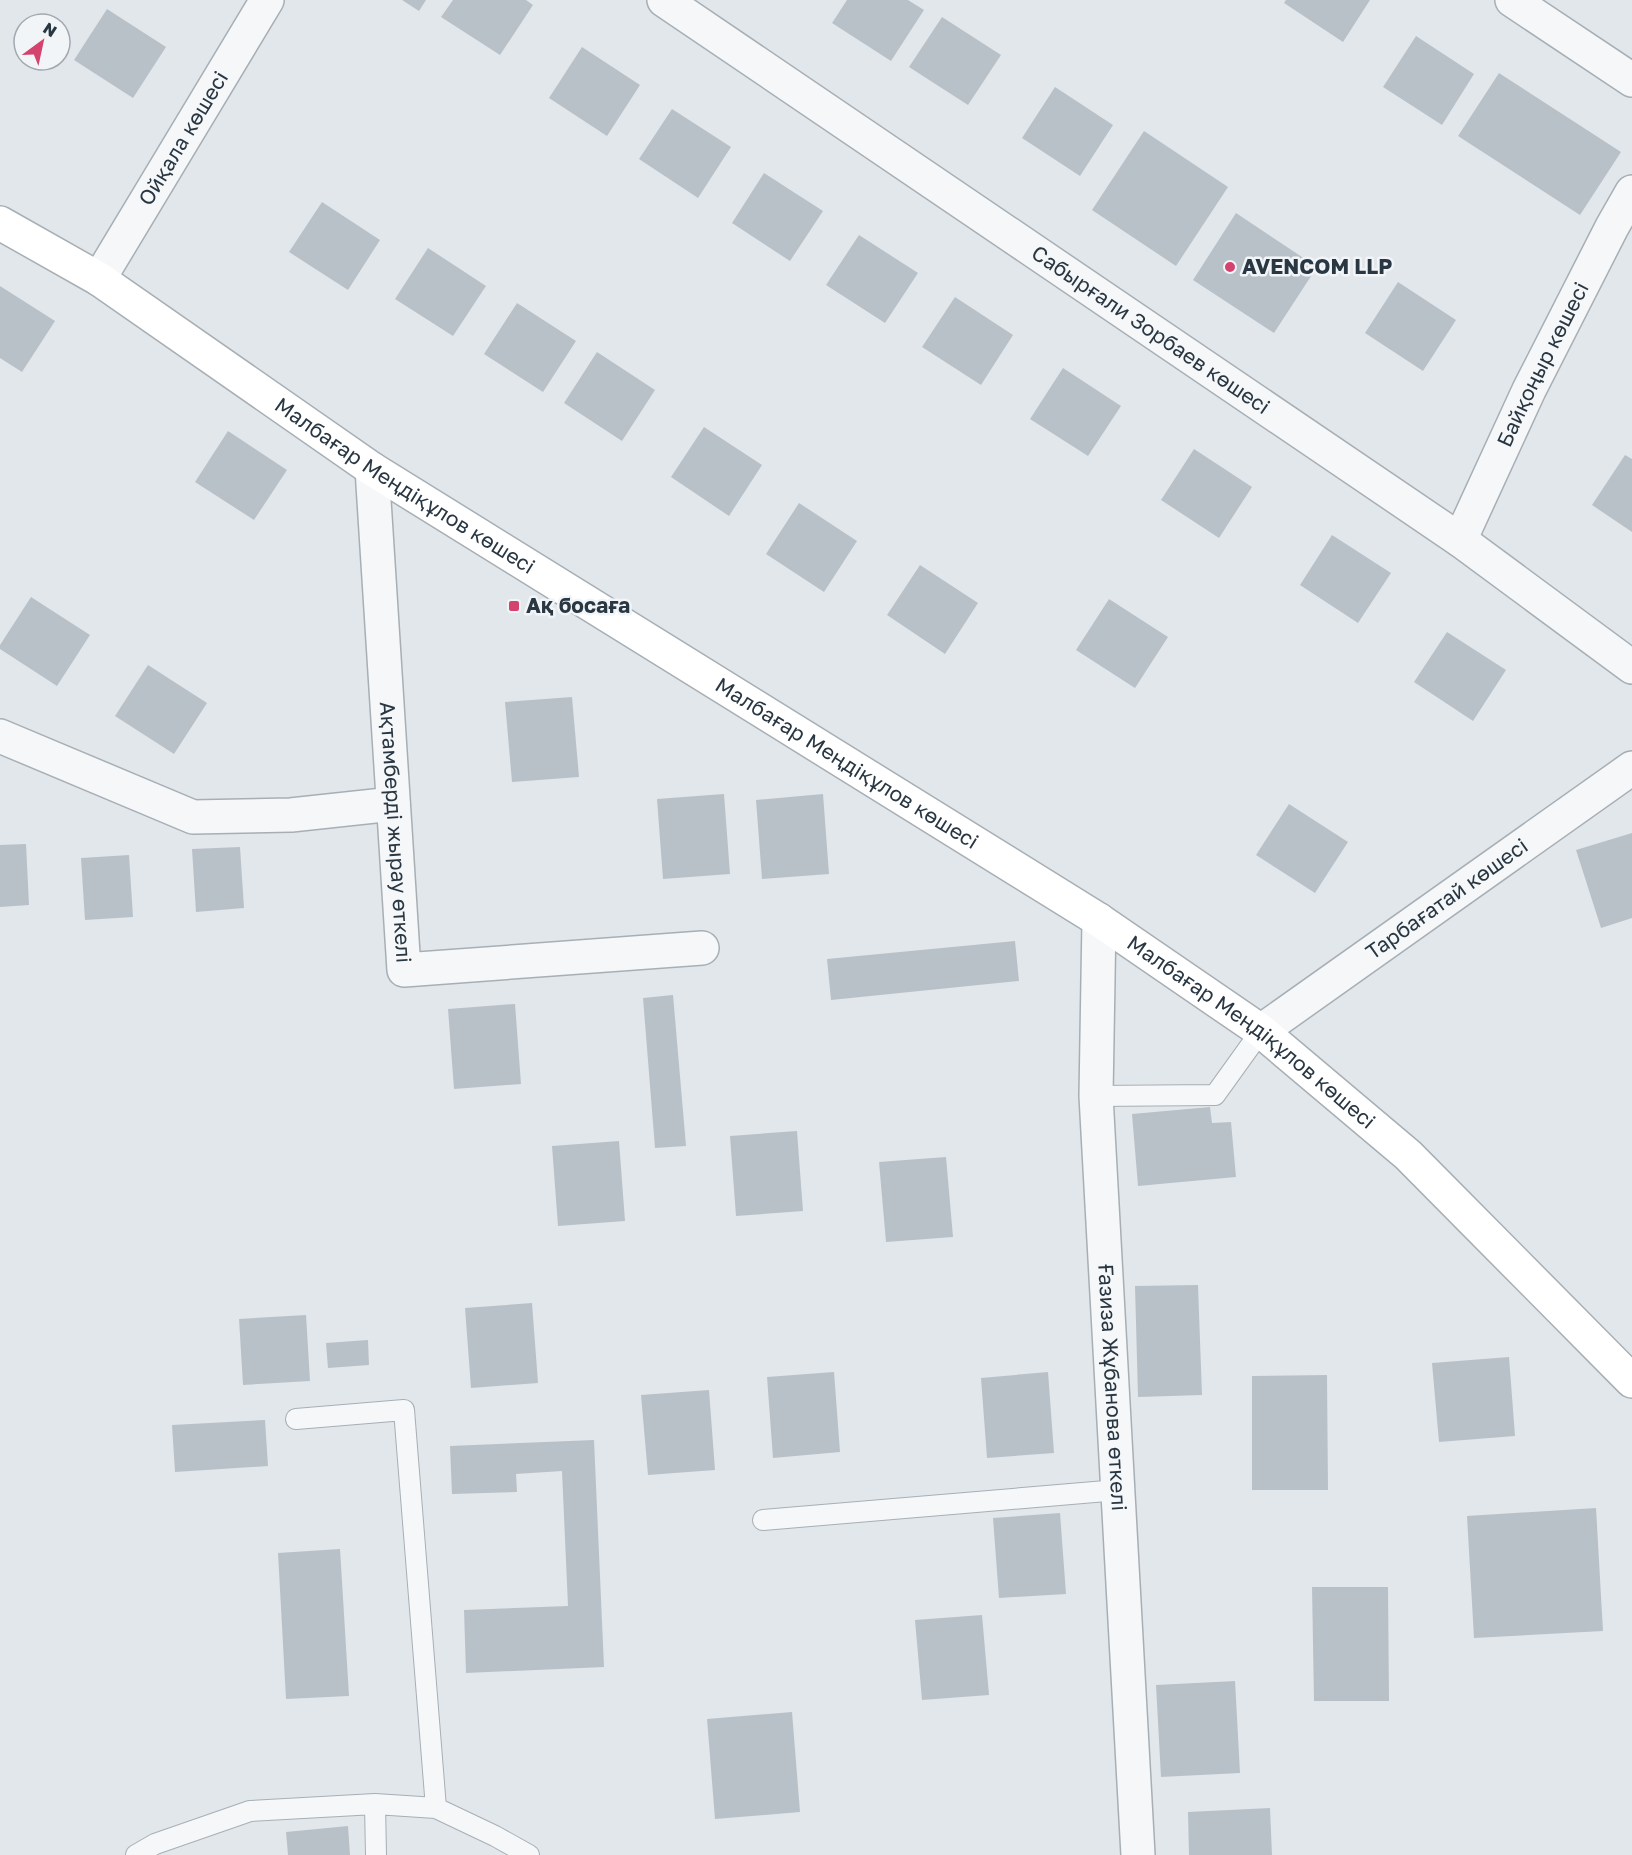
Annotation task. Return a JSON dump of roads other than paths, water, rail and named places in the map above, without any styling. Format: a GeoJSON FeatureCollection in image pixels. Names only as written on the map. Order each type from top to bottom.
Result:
{"type":"FeatureCollection","features":[{"type":"Feature","properties":{"kind":"main road","name":"Малбағар Меңдіқұлов көшесі"},"geometry":{"type":"LineString","coordinates":[[0,223],[99,279],[372,469],[1099,920],[1261,1031],[1408,1155],[1632,1382]]}},
{"type":"Feature","properties":{"kind":"street","name":"Ойқала көшесі"},"geometry":{"type":"LineString","coordinates":[[99,279],[267,0]]}},
{"type":"Feature","properties":{"kind":"street","name":"Сабырғали Зорбаев көшесі"},"geometry":{"type":"LineString","coordinates":[[664,0],[1460,540],[1632,667]]}},
{"type":"Feature","properties":{"kind":"street"},"geometry":{"type":"LineString","coordinates":[[1512,0],[1632,80]]}},
{"type":"Feature","properties":{"kind":"street","name":"Байқоңыр көшесi"},"geometry":{"type":"LineString","coordinates":[[1460,540],[1529,390],[1632,192]]}},
{"type":"Feature","properties":{"kind":"street","name":"Ақтамберді жырау өткелі"},"geometry":{"type":"LineString","coordinates":[[372,469],[404,970],[702,948]]}},
{"type":"Feature","properties":{"kind":"street"},"geometry":{"type":"LineString","coordinates":[[0,736],[193,817],[291,816],[393,804]]}},
{"type":"Feature","properties":{"kind":"street","name":"Тарбағатай көшесi"},"geometry":{"type":"LineString","coordinates":[[1261,1031],[1632,768]]}},
{"type":"Feature","properties":{"kind":"street","name":"Ғазиза Жұбанова өткелі"},"geometry":{"type":"LineString","coordinates":[[1099,920],[1096,1096],[1138,1855]]}},
{"type":"Feature","properties":{"kind":"lane"},"geometry":{"type":"LineString","coordinates":[[1096,1096],[1215,1095],[1261,1031]]}},
{"type":"Feature","properties":{"kind":"lane"},"geometry":{"type":"LineString","coordinates":[[296,1419],[404,1410],[436,1808]]}},
{"type":"Feature","properties":{"kind":"lane"},"geometry":{"type":"LineString","coordinates":[[763,1520],[1118,1490]]}},
{"type":"Feature","properties":{"kind":"lane"},"geometry":{"type":"LineString","coordinates":[[375,1804],[376,1855]]}},
{"type":"Feature","properties":{"kind":"lane"},"geometry":{"type":"LineString","coordinates":[[136,1855],[155,1844],[250,1811],[375,1804],[436,1808],[529,1855]]}},
{"type":"Feature","properties":{"kind":"place","name":"AVENCOM LLP"},"geometry":{"type":"Point","coordinates":[1230,267]}},
{"type":"Feature","properties":{"kind":"place","name":"Ақ босаға"},"geometry":{"type":"Point","coordinates":[514,606]}}]}
